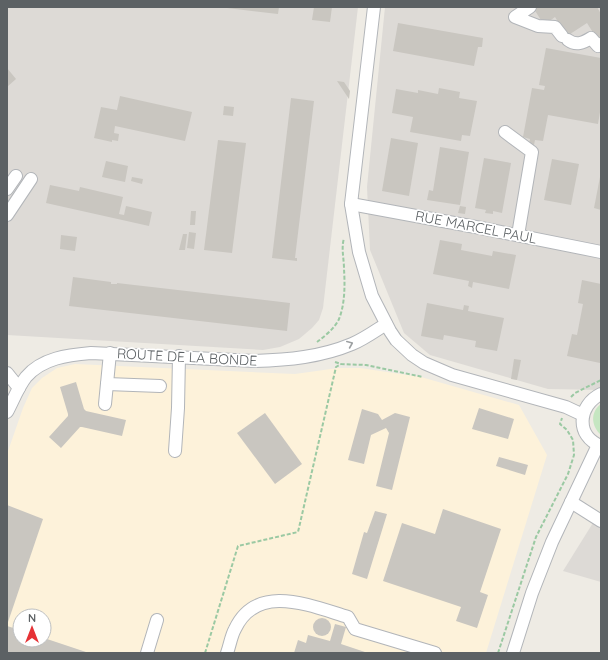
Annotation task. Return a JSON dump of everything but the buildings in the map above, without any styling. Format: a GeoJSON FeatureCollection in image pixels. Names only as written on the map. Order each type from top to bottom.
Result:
{"type":"FeatureCollection","features":[{"type":"Feature","properties":{"kind":"street"},"geometry":{"type":"LineString","coordinates":[[374,7],[351,204],[359,252],[366,277],[372,296],[386,324],[396,340],[412,355],[434,368],[452,375],[566,407],[583,415]]}},
{"type":"Feature","properties":{"kind":"street"},"geometry":{"type":"LineString","coordinates":[[530,7],[515,17],[538,26],[555,27],[565,38],[572,42],[581,44],[591,38],[598,46],[601,44]]}},
{"type":"Feature","properties":{"kind":"street"},"geometry":{"type":"LineString","coordinates":[[505,132],[532,152],[518,235]]}},
{"type":"Feature","properties":{"kind":"street"},"geometry":{"type":"LineString","coordinates":[[7,188],[16,176]]}},
{"type":"Feature","properties":{"kind":"street"},"geometry":{"type":"LineString","coordinates":[[7,215],[31,179]]}},
{"type":"Feature","properties":{"kind":"street","name":"RUE MARCEL PAUL"},"geometry":{"type":"LineString","coordinates":[[351,204],[601,252]]}},
{"type":"Feature","properties":{"kind":"street","name":"ROUTE DE LA BONDE"},"geometry":{"type":"LineString","coordinates":[[7,412],[27,376],[51,360],[69,354],[91,353],[262,361],[281,360],[313,356],[352,344],[386,324]]}},
{"type":"Feature","properties":{"kind":"street"},"geometry":{"type":"LineString","coordinates":[[105,404],[110,354]]}},
{"type":"Feature","properties":{"kind":"street"},"geometry":{"type":"LineString","coordinates":[[176,451],[179,356]]}},
{"type":"Feature","properties":{"kind":"street"},"geometry":{"type":"LineString","coordinates":[[7,373],[19,388]]}},
{"type":"Feature","properties":{"kind":"street"},"geometry":{"type":"LineString","coordinates":[[107,384],[160,386]]}},
{"type":"Feature","properties":{"kind":"street"},"geometry":{"type":"LineString","coordinates":[[513,653],[532,593],[552,542],[600,446],[592,441],[584,430],[583,415],[589,402],[601,394]]}},
{"type":"Feature","properties":{"kind":"street"},"geometry":{"type":"LineString","coordinates":[[571,502],[601,522]]}},
{"type":"Feature","properties":{"kind":"street"},"geometry":{"type":"LineString","coordinates":[[227,653],[235,629],[251,608],[265,602],[274,601],[300,603],[348,617],[355,629],[435,653]]}},
{"type":"Feature","properties":{"kind":"street"},"geometry":{"type":"LineString","coordinates":[[147,653],[157,620]]}},
{"type":"Feature","properties":{"kind":"path"},"geometry":{"type":"LineString","coordinates":[[315,343],[330,330],[338,320],[343,304],[344,269],[342,248],[345,233]]}},
{"type":"Feature","properties":{"kind":"path"},"geometry":{"type":"LineString","coordinates":[[205,653],[238,546],[298,532],[336,367],[341,364]]}},
{"type":"Feature","properties":{"kind":"path"},"geometry":{"type":"LineString","coordinates":[[498,653],[536,537],[568,474],[574,455],[573,440],[568,430],[560,424],[566,407],[569,400],[575,393],[601,380]]}},
{"type":"Feature","properties":{"kind":"shaded area"},"geometry":{"type":"Polygon","coordinates":[[[7,7],[358,7],[323,308],[319,320],[312,328],[299,339],[280,347],[263,350],[7,335],[7,7]]]}},
{"type":"Feature","properties":{"kind":"shaded area"},"geometry":{"type":"Polygon","coordinates":[[[385,7],[601,7],[601,390],[548,389],[430,355],[404,333],[370,250],[367,187],[385,7]]]}},
{"type":"Feature","properties":{"kind":"shaded area"},"geometry":{"type":"Polygon","coordinates":[[[75,364],[295,374],[338,368],[360,368],[421,377],[519,405],[547,455],[486,653],[7,653],[7,454],[23,408],[32,388],[42,378],[57,368],[75,364]]]}},
{"type":"Feature","properties":{"kind":"shaded area"},"geometry":{"type":"Polygon","coordinates":[[[601,510],[601,582],[563,571],[601,510]]]}},
{"type":"Feature","properties":{"kind":"green space"},"geometry":{"type":"Polygon","coordinates":[[[601,404],[601,435],[595,427],[593,419],[597,407],[601,404]]]}}]}
